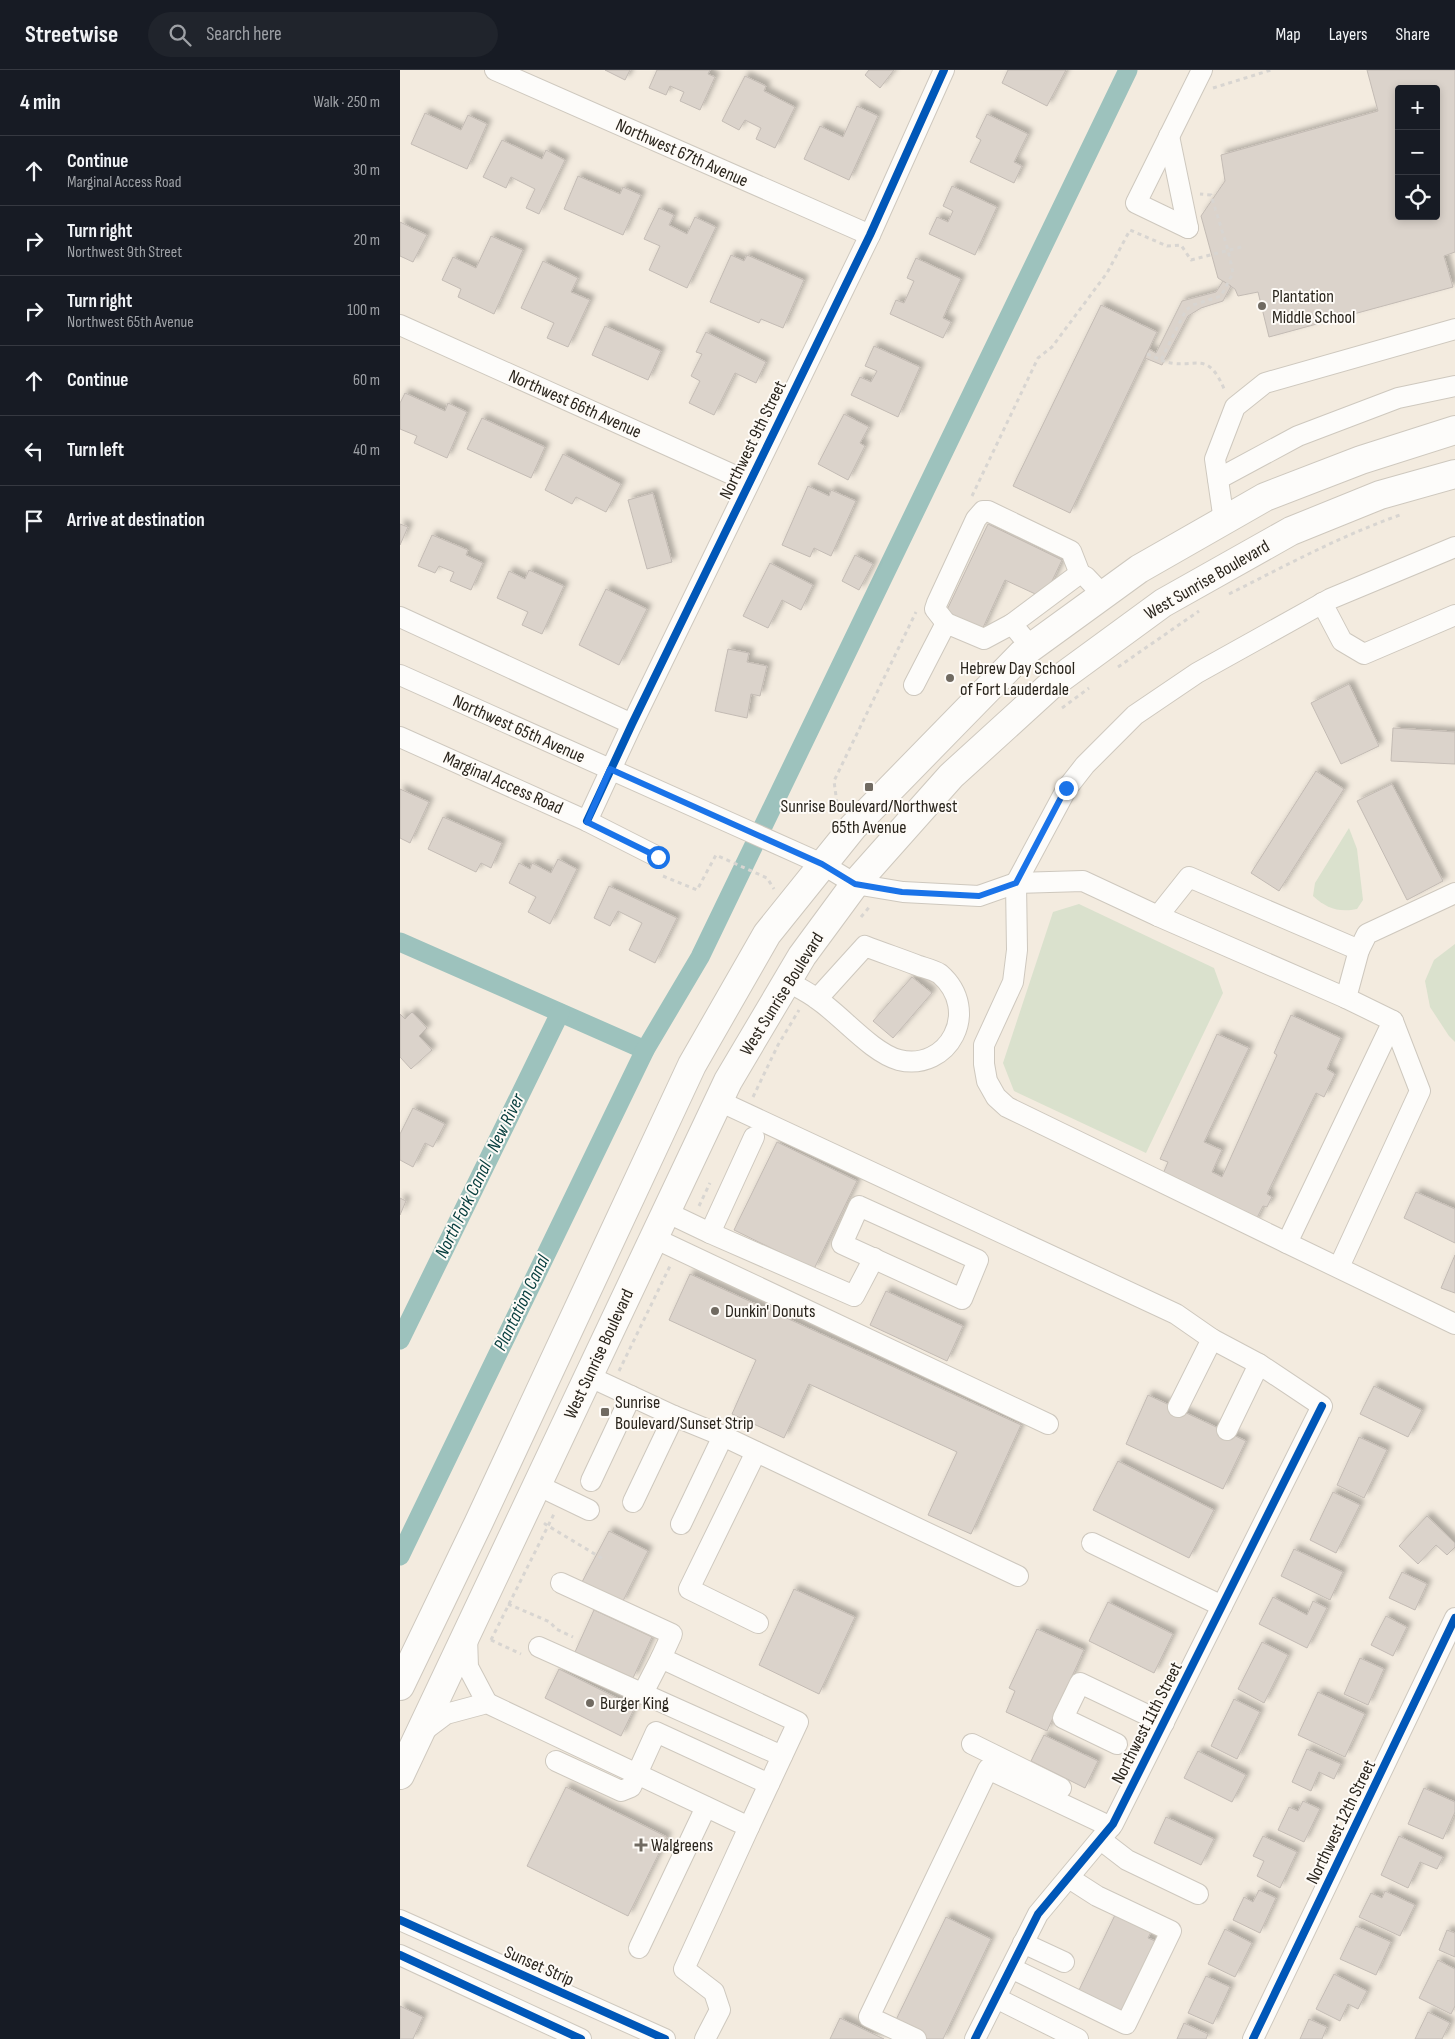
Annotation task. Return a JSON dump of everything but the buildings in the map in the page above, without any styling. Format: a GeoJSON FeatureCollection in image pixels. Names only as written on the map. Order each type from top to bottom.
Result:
{"type":"FeatureCollection","features":[{"type":"Feature","properties":{"kind":"highway"},"geometry":{"type":"LineString","coordinates":[[400,1686],[483,1515],[692,1065],[767,934],[853,827],[1022,654],[1139,569],[1266,497],[1361,460],[1455,430]]}},
{"type":"Feature","properties":{"kind":"highway","name":"West Sunrise Boulevard"},"geometry":{"type":"LineString","coordinates":[[400,1775],[420,1734],[477,1640],[537,1485],[728,1081],[802,956],[855,884],[951,776],[997,734],[1051,685],[1163,603],[1291,531],[1380,495],[1455,474]]}},
{"type":"Feature","properties":{"kind":"highway"},"geometry":{"type":"LineString","coordinates":[[997,734],[998,719],[1010,700],[1094,634],[1099,627],[1102,614],[1103,595]]}},
{"type":"Feature","properties":{"kind":"street","name":"Northwest 67th Avenue"},"geometry":{"type":"LineString","coordinates":[[495,70],[870,236]]}},
{"type":"Feature","properties":{"kind":"street","name":"Northwest 9th Street"},"geometry":{"type":"LineString","coordinates":[[587,822],[610,769],[870,236],[944,70]]}},
{"type":"Feature","properties":{"kind":"street"},"geometry":{"type":"LineString","coordinates":[[1170,136],[1186,98],[1206,76]]}},
{"type":"Feature","properties":{"kind":"street","name":"Northwest 66th Avenue"},"geometry":{"type":"LineString","coordinates":[[400,325],[749,482]]}},
{"type":"Feature","properties":{"kind":"street"},"geometry":{"type":"LineString","coordinates":[[1224,521],[1215,459],[1235,407],[1265,383],[1455,329]]}},
{"type":"Feature","properties":{"kind":"street"},"geometry":{"type":"LineString","coordinates":[[1218,478],[1298,436],[1398,398],[1455,386]]}},
{"type":"Feature","properties":{"kind":"street"},"geometry":{"type":"LineString","coordinates":[[1080,574],[1012,624],[984,639],[946,622],[936,609],[937,603],[976,519],[982,511],[988,511],[1071,551],[1080,574],[1086,577],[1103,595]]}},
{"type":"Feature","properties":{"kind":"street"},"geometry":{"type":"LineString","coordinates":[[1455,547],[1322,603],[1197,673],[1135,715],[1085,765],[1066,788],[1016,883],[1018,950],[1013,982],[984,1045],[984,1064],[987,1081],[996,1097],[1007,1107],[1455,1324]]}},
{"type":"Feature","properties":{"kind":"street"},"geometry":{"type":"LineString","coordinates":[[1322,603],[1342,641],[1364,654],[1455,615]]}},
{"type":"Feature","properties":{"kind":"street"},"geometry":{"type":"LineString","coordinates":[[400,617],[632,724]]}},
{"type":"Feature","properties":{"kind":"street"},"geometry":{"type":"LineString","coordinates":[[914,685],[946,622]]}},
{"type":"Feature","properties":{"kind":"street"},"geometry":{"type":"LineString","coordinates":[[1012,624],[1031,647]]}},
{"type":"Feature","properties":{"kind":"street","name":"Northwest 65th Avenue"},"geometry":{"type":"LineString","coordinates":[[400,675],[822,864],[855,884]]}},
{"type":"Feature","properties":{"kind":"street","name":"Marginal Access Road"},"geometry":{"type":"LineString","coordinates":[[400,737],[587,822],[658,857]]}},
{"type":"Feature","properties":{"kind":"street"},"geometry":{"type":"LineString","coordinates":[[1158,916],[1190,877],[1359,950]]}},
{"type":"Feature","properties":{"kind":"street"},"geometry":{"type":"LineString","coordinates":[[855,884],[902,892],[979,896],[1016,883],[1083,881],[1346,998],[1393,1021],[1420,1091],[1339,1267]]}},
{"type":"Feature","properties":{"kind":"street"},"geometry":{"type":"LineString","coordinates":[[1346,998],[1359,950],[1367,934],[1455,892]]}},
{"type":"Feature","properties":{"kind":"street"},"geometry":{"type":"LineString","coordinates":[[787,981],[817,999],[883,1053],[898,1059],[915,1062],[930,1058],[947,1045],[957,1030],[960,1015],[957,996],[938,973],[865,946],[817,999]]}},
{"type":"Feature","properties":{"kind":"street"},"geometry":{"type":"LineString","coordinates":[[1287,1243],[1393,1021]]}},
{"type":"Feature","properties":{"kind":"street"},"geometry":{"type":"LineString","coordinates":[[718,1101],[1176,1314],[1212,1340],[1259,1364],[1227,1430]]}},
{"type":"Feature","properties":{"kind":"street"},"geometry":{"type":"LineString","coordinates":[[710,1233],[754,1137]]}},
{"type":"Feature","properties":{"kind":"street"},"geometry":{"type":"LineString","coordinates":[[859,1206],[978,1260],[962,1299],[874,1258],[842,1244],[859,1206]]}},
{"type":"Feature","properties":{"kind":"street"},"geometry":{"type":"LineString","coordinates":[[666,1212],[854,1296],[874,1258]]}},
{"type":"Feature","properties":{"kind":"street"},"geometry":{"type":"LineString","coordinates":[[654,1238],[1048,1424]]}},
{"type":"Feature","properties":{"kind":"street"},"geometry":{"type":"LineString","coordinates":[[1178,1407],[1212,1340]]}},
{"type":"Feature","properties":{"kind":"street","name":"Northwest 11th Street"},"geometry":{"type":"LineString","coordinates":[[975,2039],[1038,1914],[1110,1827],[1322,1406],[1259,1364]]}},
{"type":"Feature","properties":{"kind":"street"},"geometry":{"type":"LineString","coordinates":[[588,1376],[674,1416],[723,1436],[1018,1576]]}},
{"type":"Feature","properties":{"kind":"street"},"geometry":{"type":"LineString","coordinates":[[591,1481],[631,1396]]}},
{"type":"Feature","properties":{"kind":"street"},"geometry":{"type":"LineString","coordinates":[[633,1502],[674,1416]]}},
{"type":"Feature","properties":{"kind":"street"},"geometry":{"type":"LineString","coordinates":[[681,1524],[723,1436]]}},
{"type":"Feature","properties":{"kind":"street"},"geometry":{"type":"LineString","coordinates":[[756,1452],[689,1589],[758,1623]]}},
{"type":"Feature","properties":{"kind":"street"},"geometry":{"type":"LineString","coordinates":[[537,1485],[589,1510]]}},
{"type":"Feature","properties":{"kind":"street"},"geometry":{"type":"LineString","coordinates":[[1092,1543],[1222,1606]]}},
{"type":"Feature","properties":{"kind":"street"},"geometry":{"type":"LineString","coordinates":[[561,1583],[672,1634],[643,1693]]}},
{"type":"Feature","properties":{"kind":"street","name":"Northwest 12th Street"},"geometry":{"type":"LineString","coordinates":[[1253,2039],[1455,1618]]}},
{"type":"Feature","properties":{"kind":"street"},"geometry":{"type":"LineString","coordinates":[[477,1640],[468,1667],[487,1702],[749,1827]]}},
{"type":"Feature","properties":{"kind":"street"},"geometry":{"type":"LineString","coordinates":[[539,1647],[782,1756]]}},
{"type":"Feature","properties":{"kind":"street"},"geometry":{"type":"LineString","coordinates":[[660,1658],[798,1722],[684,1969],[714,1992],[720,2010],[705,2039]]}},
{"type":"Feature","properties":{"kind":"street"},"geometry":{"type":"LineString","coordinates":[[1117,1744],[1063,1718],[1080,1683],[1164,1723]]}},
{"type":"Feature","properties":{"kind":"street"},"geometry":{"type":"LineString","coordinates":[[420,1734],[446,1714],[487,1702]]}},
{"type":"Feature","properties":{"kind":"street"},"geometry":{"type":"LineString","coordinates":[[556,1761],[621,1791],[631,1787],[656,1732],[769,1784]]}},
{"type":"Feature","properties":{"kind":"street"},"geometry":{"type":"LineString","coordinates":[[972,1744],[1110,1827],[1127,1860],[1198,1894]]}},
{"type":"Feature","properties":{"kind":"street"},"geometry":{"type":"LineString","coordinates":[[916,2039],[869,2017],[988,1769],[1110,1827]]}},
{"type":"Feature","properties":{"kind":"street"},"geometry":{"type":"LineString","coordinates":[[639,1948],[706,1807]]}},
{"type":"Feature","properties":{"kind":"street"},"geometry":{"type":"LineString","coordinates":[[1011,1968],[1126,2024],[1171,1931],[1097,1896],[1069,1878]]}},
{"type":"Feature","properties":{"kind":"street","name":"Sunset Strip"},"geometry":{"type":"LineString","coordinates":[[400,1920],[665,2039]]}},
{"type":"Feature","properties":{"kind":"street"},"geometry":{"type":"LineString","coordinates":[[1023,1943],[1064,1962]]}},
{"type":"Feature","properties":{"kind":"street"},"geometry":{"type":"LineString","coordinates":[[400,1956],[576,2038]]}},
{"type":"Feature","properties":{"kind":"street"},"geometry":{"type":"LineString","coordinates":[[996,1998],[1078,2039]]}},
{"type":"Feature","properties":{"kind":"path"},"geometry":{"type":"LineString","coordinates":[[1206,76],[1271,70]]}},
{"type":"Feature","properties":{"kind":"path"},"geometry":{"type":"LineString","coordinates":[[1161,360],[1186,310],[1193,304],[1221,296],[1233,273],[1211,195],[1198,194],[1196,185]]}},
{"type":"Feature","properties":{"kind":"path"},"geometry":{"type":"LineString","coordinates":[[968,504],[1038,358],[1052,347],[1107,273],[1130,230],[1167,246],[1181,245],[1190,260],[1245,246]]}},
{"type":"Feature","properties":{"kind":"path"},"geometry":{"type":"LineString","coordinates":[[1147,354],[1171,364],[1204,363],[1213,370],[1221,381],[1226,399]]}},
{"type":"Feature","properties":{"kind":"path"},"geometry":{"type":"LineString","coordinates":[[1224,597],[1306,555],[1402,514]]}},
{"type":"Feature","properties":{"kind":"path"},"geometry":{"type":"LineString","coordinates":[[1117,667],[1207,605]]}},
{"type":"Feature","properties":{"kind":"path"},"geometry":{"type":"LineString","coordinates":[[839,814],[834,781],[916,611]]}},
{"type":"Feature","properties":{"kind":"path"},"geometry":{"type":"LineString","coordinates":[[1062,709],[1093,685]]}},
{"type":"Feature","properties":{"kind":"path"},"geometry":{"type":"LineString","coordinates":[[721,856],[767,878],[775,895]]}},
{"type":"Feature","properties":{"kind":"path"},"geometry":{"type":"LineString","coordinates":[[477,1640],[508,1604],[562,1498]]}},
{"type":"Feature","properties":{"kind":"path"},"geometry":{"type":"LineString","coordinates":[[508,1604],[550,1622],[556,1629],[573,1637]]}},
{"type":"Feature","properties":{"kind":"green space"},"geometry":{"type":"Polygon","coordinates":[[[1349,828],[1357,849],[1363,900],[1357,909],[1339,910],[1323,904],[1313,896],[1315,883],[1349,828]]]}},
{"type":"Feature","properties":{"kind":"green space"},"geometry":{"type":"Polygon","coordinates":[[[1079,904],[1214,968],[1223,993],[1146,1153],[1014,1091],[1003,1063],[1053,912],[1079,904]]]}},
{"type":"Feature","properties":{"kind":"green space"},"geometry":{"type":"Polygon","coordinates":[[[1455,944],[1455,1042],[1430,1007],[1425,981],[1434,960],[1455,944]]]}},
{"type":"Feature","properties":{"kind":"waterway","name":"Plantation Canal"},"geometry":{"type":"LineString","coordinates":[[400,1556],[645,1050],[700,957],[1128,70]]}},
{"type":"Feature","properties":{"kind":"waterway"},"geometry":{"type":"LineString","coordinates":[[400,942],[645,1050]]}},
{"type":"Feature","properties":{"kind":"waterway","name":"North Fork Canal - New River"},"geometry":{"type":"LineString","coordinates":[[400,1340],[560,1013]]}},
{"type":"Feature","properties":{"kind":"cycle path"},"geometry":{"type":"LineString","coordinates":[[587,821],[632,724],[870,235],[944,70]]}},
{"type":"Feature","properties":{"kind":"cycle path"},"geometry":{"type":"LineString","coordinates":[[975,2039],[1038,1914],[1113,1824],[1322,1406]]}},
{"type":"Feature","properties":{"kind":"cycle path"},"geometry":{"type":"LineString","coordinates":[[1253,2039],[1455,1618]]}},
{"type":"Feature","properties":{"kind":"cycle path"},"geometry":{"type":"LineString","coordinates":[[400,1920],[665,2039]]}},
{"type":"Feature","properties":{"kind":"cycle path"},"geometry":{"type":"LineString","coordinates":[[400,1955],[581,2039]]}},
{"type":"Feature","properties":{"kind":"place","name":"Plantation Middle School"},"geometry":{"type":"Point","coordinates":[1262,306]}},
{"type":"Feature","properties":{"kind":"place","name":"Hebrew Day School of Fort Lauderdale"},"geometry":{"type":"Point","coordinates":[950,678]}},
{"type":"Feature","properties":{"kind":"place","name":"Sunrise Boulevard/Northwest 65th Avenue"},"geometry":{"type":"Point","coordinates":[869,787]}},
{"type":"Feature","properties":{"kind":"place","name":"Dunkin' Donuts"},"geometry":{"type":"Point","coordinates":[715,1311]}},
{"type":"Feature","properties":{"kind":"place","name":"Sunrise Boulevard/Sunset Strip"},"geometry":{"type":"Point","coordinates":[605,1412]}},
{"type":"Feature","properties":{"kind":"place","name":"Burger King"},"geometry":{"type":"Point","coordinates":[590,1703]}},
{"type":"Feature","properties":{"kind":"place","name":"Walgreens"},"geometry":{"type":"Point","coordinates":[641,1845]}},
{"type":"Feature","properties":{"kind":"route"},"geometry":{"type":"LineString","coordinates":[[658,857],[587,822],[610,769],[822,864],[855,884],[902,892],[954,896],[979,896],[1016,883],[1066,788]]}}]}
